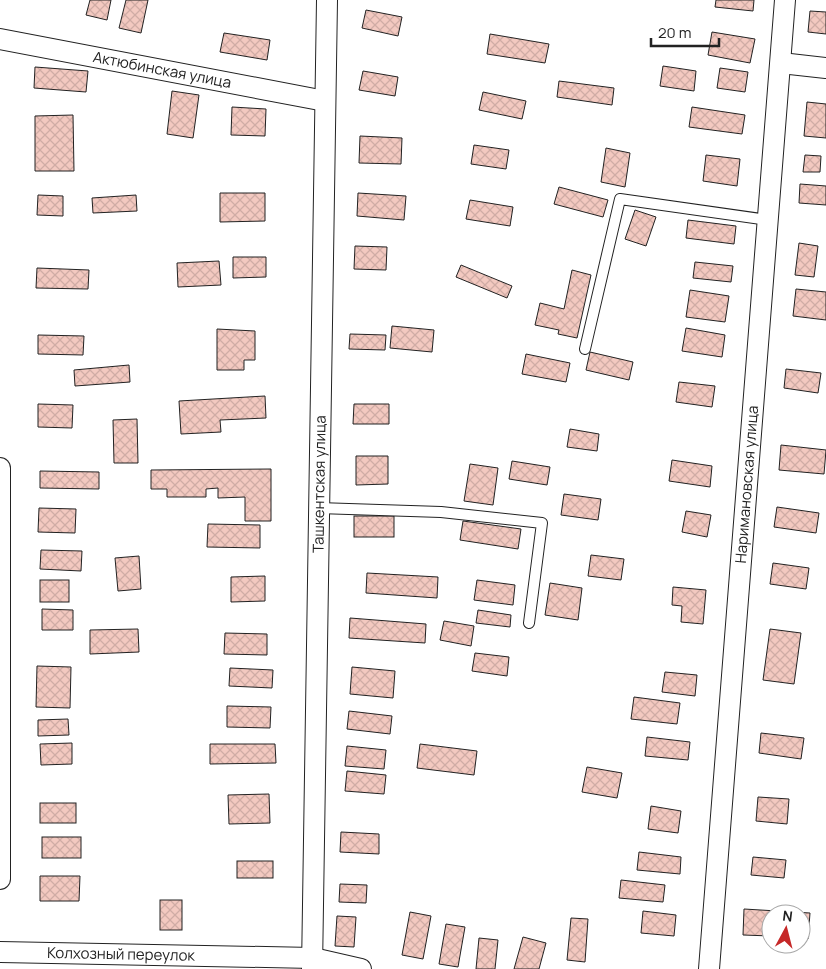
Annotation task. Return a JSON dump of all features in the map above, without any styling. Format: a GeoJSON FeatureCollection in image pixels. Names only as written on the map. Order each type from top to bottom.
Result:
{"type":"FeatureCollection","features":[{"type":"Feature","properties":{"kind":"street","name":"Ташкентская улица"},"geometry":{"type":"LineString","coordinates":[[313,963],[318,508],[327,0]]}},
{"type":"Feature","properties":{"kind":"street","name":"Наримановская улица"},"geometry":{"type":"LineString","coordinates":[[709,969],[785,0]]}},
{"type":"Feature","properties":{"kind":"street","name":"Актюбинская улица"},"geometry":{"type":"LineString","coordinates":[[0,39],[325,101]]}},
{"type":"Feature","properties":{"kind":"street"},"geometry":{"type":"LineString","coordinates":[[780,63],[826,68]]}},
{"type":"Feature","properties":{"kind":"street"},"geometry":{"type":"LineString","coordinates":[[0,468],[0,880]]}},
{"type":"Feature","properties":{"kind":"street","name":"Колхозный переулок"},"geometry":{"type":"LineString","coordinates":[[0,952],[313,963],[361,969]]}},
{"type":"Feature","properties":{"kind":"lane"},"geometry":{"type":"LineString","coordinates":[[585,349],[620,199],[768,220]]}},
{"type":"Feature","properties":{"kind":"lane"},"geometry":{"type":"LineString","coordinates":[[318,508],[441,512],[542,523],[529,623]]}},
{"type":"Feature","properties":{"kind":"building"},"geometry":{"type":"Polygon","coordinates":[[[90,0],[111,0],[107,20],[86,15],[90,0]]]}},
{"type":"Feature","properties":{"kind":"building"},"geometry":{"type":"Polygon","coordinates":[[[126,0],[148,0],[141,33],[119,28],[126,0]]]}},
{"type":"Feature","properties":{"kind":"building"},"geometry":{"type":"Polygon","coordinates":[[[716,0],[754,0],[753,11],[715,7],[716,0]]]}},
{"type":"Feature","properties":{"kind":"building"},"geometry":{"type":"Polygon","coordinates":[[[366,10],[402,17],[398,36],[362,28],[366,10]]]}},
{"type":"Feature","properties":{"kind":"building"},"geometry":{"type":"Polygon","coordinates":[[[810,11],[826,12],[826,34],[808,32],[810,11]]]}},
{"type":"Feature","properties":{"kind":"building"},"geometry":{"type":"Polygon","coordinates":[[[712,32],[755,39],[750,63],[708,55],[712,32]]]}},
{"type":"Feature","properties":{"kind":"building"},"geometry":{"type":"Polygon","coordinates":[[[224,33],[270,40],[267,60],[220,52],[224,33]]]}},
{"type":"Feature","properties":{"kind":"building"},"geometry":{"type":"Polygon","coordinates":[[[490,34],[549,44],[545,63],[487,54],[490,34]]]}},
{"type":"Feature","properties":{"kind":"building"},"geometry":{"type":"Polygon","coordinates":[[[663,66],[696,71],[694,91],[660,86],[663,66]]]}},
{"type":"Feature","properties":{"kind":"building"},"geometry":{"type":"Polygon","coordinates":[[[35,67],[88,71],[86,92],[34,88],[35,67]]]}},
{"type":"Feature","properties":{"kind":"building"},"geometry":{"type":"Polygon","coordinates":[[[720,68],[748,72],[745,92],[717,88],[720,68]]]}},
{"type":"Feature","properties":{"kind":"building"},"geometry":{"type":"Polygon","coordinates":[[[363,71],[398,77],[395,96],[359,90],[363,71]]]}},
{"type":"Feature","properties":{"kind":"building"},"geometry":{"type":"Polygon","coordinates":[[[559,81],[614,88],[612,105],[557,97],[559,81]]]}},
{"type":"Feature","properties":{"kind":"building"},"geometry":{"type":"Polygon","coordinates":[[[172,91],[199,95],[193,138],[167,134],[172,91]]]}},
{"type":"Feature","properties":{"kind":"building"},"geometry":{"type":"Polygon","coordinates":[[[483,92],[526,101],[522,119],[479,110],[483,92]]]}},
{"type":"Feature","properties":{"kind":"building"},"geometry":{"type":"Polygon","coordinates":[[[807,102],[826,104],[826,138],[804,136],[807,102]]]}},
{"type":"Feature","properties":{"kind":"building"},"geometry":{"type":"Polygon","coordinates":[[[232,107],[266,109],[265,136],[231,135],[232,107]]]}},
{"type":"Feature","properties":{"kind":"building"},"geometry":{"type":"Polygon","coordinates":[[[692,107],[745,115],[742,134],[689,127],[692,107]]]}},
{"type":"Feature","properties":{"kind":"building"},"geometry":{"type":"Polygon","coordinates":[[[73,115],[74,171],[35,171],[35,116],[73,115]]]}},
{"type":"Feature","properties":{"kind":"building"},"geometry":{"type":"Polygon","coordinates":[[[360,136],[402,138],[401,164],[359,163],[360,136]]]}},
{"type":"Feature","properties":{"kind":"building"},"geometry":{"type":"Polygon","coordinates":[[[474,145],[509,150],[506,169],[471,164],[474,145]]]}},
{"type":"Feature","properties":{"kind":"building"},"geometry":{"type":"Polygon","coordinates":[[[606,148],[630,153],[625,187],[601,182],[606,148]]]}},
{"type":"Feature","properties":{"kind":"building"},"geometry":{"type":"Polygon","coordinates":[[[706,155],[740,159],[737,186],[703,181],[706,155]]]}},
{"type":"Feature","properties":{"kind":"building"},"geometry":{"type":"Polygon","coordinates":[[[805,155],[821,156],[820,172],[803,172],[805,155]]]}},
{"type":"Feature","properties":{"kind":"building"},"geometry":{"type":"Polygon","coordinates":[[[800,184],[826,186],[826,205],[799,203],[800,184]]]}},
{"type":"Feature","properties":{"kind":"building"},"geometry":{"type":"Polygon","coordinates":[[[559,187],[608,200],[603,217],[554,204],[559,187]]]}},
{"type":"Feature","properties":{"kind":"building"},"geometry":{"type":"Polygon","coordinates":[[[220,193],[265,193],[265,221],[220,222],[220,193]]]}},
{"type":"Feature","properties":{"kind":"building"},"geometry":{"type":"Polygon","coordinates":[[[358,193],[406,196],[404,220],[357,216],[358,193]]]}},
{"type":"Feature","properties":{"kind":"building"},"geometry":{"type":"Polygon","coordinates":[[[38,195],[63,196],[63,216],[37,215],[38,195]]]}},
{"type":"Feature","properties":{"kind":"building"},"geometry":{"type":"Polygon","coordinates":[[[136,195],[137,211],[93,213],[92,198],[136,195]]]}},
{"type":"Feature","properties":{"kind":"building"},"geometry":{"type":"Polygon","coordinates":[[[470,200],[513,207],[510,226],[466,219],[470,200]]]}},
{"type":"Feature","properties":{"kind":"building"},"geometry":{"type":"Polygon","coordinates":[[[635,210],[656,217],[646,246],[625,239],[635,210]]]}},
{"type":"Feature","properties":{"kind":"building"},"geometry":{"type":"Polygon","coordinates":[[[688,220],[736,226],[734,244],[686,238],[688,220]]]}},
{"type":"Feature","properties":{"kind":"building"},"geometry":{"type":"Polygon","coordinates":[[[799,243],[818,246],[814,277],[795,275],[799,243]]]}},
{"type":"Feature","properties":{"kind":"building"},"geometry":{"type":"Polygon","coordinates":[[[355,246],[387,247],[386,270],[354,269],[355,246]]]}},
{"type":"Feature","properties":{"kind":"building"},"geometry":{"type":"Polygon","coordinates":[[[233,257],[266,257],[266,277],[233,278],[233,257]]]}},
{"type":"Feature","properties":{"kind":"building"},"geometry":{"type":"Polygon","coordinates":[[[219,261],[221,285],[178,287],[177,263],[219,261]]]}},
{"type":"Feature","properties":{"kind":"building"},"geometry":{"type":"Polygon","coordinates":[[[695,262],[733,266],[731,282],[693,278],[695,262]]]}},
{"type":"Feature","properties":{"kind":"building"},"geometry":{"type":"Polygon","coordinates":[[[461,265],[512,286],[507,298],[456,277],[461,265]]]}},
{"type":"Feature","properties":{"kind":"building"},"geometry":{"type":"Polygon","coordinates":[[[37,268],[89,270],[88,289],[36,288],[37,268]]]}},
{"type":"Feature","properties":{"kind":"building"},"geometry":{"type":"Polygon","coordinates":[[[572,270],[591,275],[577,338],[558,334],[559,330],[535,325],[540,303],[564,309],[572,270]]]}},
{"type":"Feature","properties":{"kind":"building"},"geometry":{"type":"Polygon","coordinates":[[[796,289],[826,292],[826,320],[793,316],[796,289]]]}},
{"type":"Feature","properties":{"kind":"building"},"geometry":{"type":"Polygon","coordinates":[[[690,290],[729,296],[725,322],[686,317],[690,290]]]}},
{"type":"Feature","properties":{"kind":"building"},"geometry":{"type":"Polygon","coordinates":[[[392,326],[434,330],[432,352],[390,348],[392,326]]]}},
{"type":"Feature","properties":{"kind":"building"},"geometry":{"type":"Polygon","coordinates":[[[686,328],[725,335],[722,357],[682,351],[686,328]]]}},
{"type":"Feature","properties":{"kind":"building"},"geometry":{"type":"Polygon","coordinates":[[[217,329],[255,331],[255,360],[244,360],[244,370],[217,370],[217,329]]]}},
{"type":"Feature","properties":{"kind":"building"},"geometry":{"type":"Polygon","coordinates":[[[350,334],[386,335],[385,350],[349,349],[350,334]]]}},
{"type":"Feature","properties":{"kind":"building"},"geometry":{"type":"Polygon","coordinates":[[[38,335],[84,336],[83,355],[38,354],[38,335]]]}},
{"type":"Feature","properties":{"kind":"building"},"geometry":{"type":"Polygon","coordinates":[[[590,352],[633,362],[629,380],[586,370],[590,352]]]}},
{"type":"Feature","properties":{"kind":"building"},"geometry":{"type":"Polygon","coordinates":[[[526,354],[570,363],[566,382],[522,374],[526,354]]]}},
{"type":"Feature","properties":{"kind":"building"},"geometry":{"type":"Polygon","coordinates":[[[129,365],[130,382],[75,386],[74,370],[129,365]]]}},
{"type":"Feature","properties":{"kind":"building"},"geometry":{"type":"Polygon","coordinates":[[[786,369],[821,373],[818,393],[784,388],[786,369]]]}},
{"type":"Feature","properties":{"kind":"building"},"geometry":{"type":"Polygon","coordinates":[[[679,382],[715,386],[712,407],[676,402],[679,382]]]}},
{"type":"Feature","properties":{"kind":"building"},"geometry":{"type":"Polygon","coordinates":[[[265,396],[266,418],[220,420],[221,432],[181,434],[179,401],[265,396]]]}},
{"type":"Feature","properties":{"kind":"building"},"geometry":{"type":"Polygon","coordinates":[[[38,404],[73,405],[72,428],[38,427],[38,404]]]}},
{"type":"Feature","properties":{"kind":"building"},"geometry":{"type":"Polygon","coordinates":[[[354,404],[389,404],[389,424],[353,424],[354,404]]]}},
{"type":"Feature","properties":{"kind":"building"},"geometry":{"type":"Polygon","coordinates":[[[137,419],[138,463],[114,463],[113,420],[137,419]]]}},
{"type":"Feature","properties":{"kind":"building"},"geometry":{"type":"Polygon","coordinates":[[[570,429],[599,434],[597,451],[567,447],[570,429]]]}},
{"type":"Feature","properties":{"kind":"building"},"geometry":{"type":"Polygon","coordinates":[[[781,445],[826,450],[824,474],[779,470],[781,445]]]}},
{"type":"Feature","properties":{"kind":"building"},"geometry":{"type":"Polygon","coordinates":[[[356,456],[388,456],[388,484],[356,485],[356,456]]]}},
{"type":"Feature","properties":{"kind":"building"},"geometry":{"type":"Polygon","coordinates":[[[672,460],[712,466],[710,487],[669,481],[672,460]]]}},
{"type":"Feature","properties":{"kind":"building"},"geometry":{"type":"Polygon","coordinates":[[[512,461],[550,467],[547,485],[509,479],[512,461]]]}},
{"type":"Feature","properties":{"kind":"building"},"geometry":{"type":"Polygon","coordinates":[[[470,464],[498,468],[493,505],[464,501],[470,464]]]}},
{"type":"Feature","properties":{"kind":"building"},"geometry":{"type":"Polygon","coordinates":[[[271,469],[271,521],[245,521],[245,497],[218,498],[218,488],[206,489],[206,497],[167,497],[167,489],[151,489],[151,470],[271,469]]]}},
{"type":"Feature","properties":{"kind":"building"},"geometry":{"type":"Polygon","coordinates":[[[40,471],[99,472],[99,489],[40,488],[40,471]]]}},
{"type":"Feature","properties":{"kind":"building"},"geometry":{"type":"Polygon","coordinates":[[[564,494],[601,499],[598,520],[561,515],[564,494]]]}},
{"type":"Feature","properties":{"kind":"building"},"geometry":{"type":"Polygon","coordinates":[[[777,507],[819,513],[816,533],[774,527],[777,507]]]}},
{"type":"Feature","properties":{"kind":"building"},"geometry":{"type":"Polygon","coordinates":[[[39,508],[76,509],[75,533],[38,532],[39,508]]]}},
{"type":"Feature","properties":{"kind":"building"},"geometry":{"type":"Polygon","coordinates":[[[686,511],[711,515],[707,537],[682,532],[686,511]]]}},
{"type":"Feature","properties":{"kind":"building"},"geometry":{"type":"Polygon","coordinates":[[[354,516],[394,516],[394,537],[354,537],[354,516]]]}},
{"type":"Feature","properties":{"kind":"building"},"geometry":{"type":"Polygon","coordinates":[[[463,521],[521,529],[518,549],[460,540],[463,521]]]}},
{"type":"Feature","properties":{"kind":"building"},"geometry":{"type":"Polygon","coordinates":[[[208,524],[260,525],[260,548],[207,547],[208,524]]]}},
{"type":"Feature","properties":{"kind":"building"},"geometry":{"type":"Polygon","coordinates":[[[41,550],[82,551],[81,571],[40,569],[41,550]]]}},
{"type":"Feature","properties":{"kind":"building"},"geometry":{"type":"Polygon","coordinates":[[[591,555],[624,559],[621,580],[588,576],[591,555]]]}},
{"type":"Feature","properties":{"kind":"building"},"geometry":{"type":"Polygon","coordinates":[[[139,556],[141,589],[118,591],[115,558],[139,556]]]}},
{"type":"Feature","properties":{"kind":"building"},"geometry":{"type":"Polygon","coordinates":[[[773,563],[809,568],[806,589],[770,584],[773,563]]]}},
{"type":"Feature","properties":{"kind":"building"},"geometry":{"type":"Polygon","coordinates":[[[367,573],[438,577],[437,598],[366,593],[367,573]]]}},
{"type":"Feature","properties":{"kind":"building"},"geometry":{"type":"Polygon","coordinates":[[[265,576],[265,601],[231,602],[231,577],[265,576]]]}},
{"type":"Feature","properties":{"kind":"building"},"geometry":{"type":"Polygon","coordinates":[[[40,580],[69,580],[69,602],[40,602],[40,580]]]}},
{"type":"Feature","properties":{"kind":"building"},"geometry":{"type":"Polygon","coordinates":[[[477,580],[515,585],[513,605],[474,600],[477,580]]]}},
{"type":"Feature","properties":{"kind":"building"},"geometry":{"type":"Polygon","coordinates":[[[550,583],[582,588],[578,620],[545,615],[550,583]]]}},
{"type":"Feature","properties":{"kind":"building"},"geometry":{"type":"Polygon","coordinates":[[[673,587],[706,590],[703,624],[681,622],[682,606],[672,605],[673,587]]]}},
{"type":"Feature","properties":{"kind":"building"},"geometry":{"type":"Polygon","coordinates":[[[42,609],[73,610],[73,630],[42,630],[42,609]]]}},
{"type":"Feature","properties":{"kind":"building"},"geometry":{"type":"Polygon","coordinates":[[[478,610],[511,615],[510,627],[476,623],[478,610]]]}},
{"type":"Feature","properties":{"kind":"building"},"geometry":{"type":"Polygon","coordinates":[[[350,618],[426,624],[425,643],[349,638],[350,618]]]}},
{"type":"Feature","properties":{"kind":"building"},"geometry":{"type":"Polygon","coordinates":[[[444,621],[474,626],[471,646],[440,640],[444,621]]]}},
{"type":"Feature","properties":{"kind":"building"},"geometry":{"type":"Polygon","coordinates":[[[138,629],[139,652],[90,654],[90,630],[138,629]]]}},
{"type":"Feature","properties":{"kind":"building"},"geometry":{"type":"Polygon","coordinates":[[[770,629],[801,633],[794,684],[763,680],[770,629]]]}},
{"type":"Feature","properties":{"kind":"building"},"geometry":{"type":"Polygon","coordinates":[[[225,633],[267,634],[267,655],[224,654],[225,633]]]}},
{"type":"Feature","properties":{"kind":"building"},"geometry":{"type":"Polygon","coordinates":[[[475,653],[509,657],[507,676],[472,671],[475,653]]]}},
{"type":"Feature","properties":{"kind":"building"},"geometry":{"type":"Polygon","coordinates":[[[37,666],[71,667],[70,708],[36,707],[37,666]]]}},
{"type":"Feature","properties":{"kind":"building"},"geometry":{"type":"Polygon","coordinates":[[[352,667],[395,671],[393,698],[350,694],[352,667]]]}},
{"type":"Feature","properties":{"kind":"building"},"geometry":{"type":"Polygon","coordinates":[[[230,668],[273,670],[272,688],[229,686],[230,668]]]}},
{"type":"Feature","properties":{"kind":"building"},"geometry":{"type":"Polygon","coordinates":[[[665,672],[697,675],[695,696],[662,692],[665,672]]]}},
{"type":"Feature","properties":{"kind":"building"},"geometry":{"type":"Polygon","coordinates":[[[634,697],[680,703],[677,724],[631,719],[634,697]]]}},
{"type":"Feature","properties":{"kind":"building"},"geometry":{"type":"Polygon","coordinates":[[[227,706],[271,707],[270,728],[227,727],[227,706]]]}},
{"type":"Feature","properties":{"kind":"building"},"geometry":{"type":"Polygon","coordinates":[[[349,711],[392,716],[390,734],[347,729],[349,711]]]}},
{"type":"Feature","properties":{"kind":"building"},"geometry":{"type":"Polygon","coordinates":[[[68,719],[69,735],[38,736],[38,720],[68,719]]]}},
{"type":"Feature","properties":{"kind":"building"},"geometry":{"type":"Polygon","coordinates":[[[761,733],[804,738],[801,759],[759,753],[761,733]]]}},
{"type":"Feature","properties":{"kind":"building"},"geometry":{"type":"Polygon","coordinates":[[[647,737],[690,742],[688,760],[645,756],[647,737]]]}},
{"type":"Feature","properties":{"kind":"building"},"geometry":{"type":"Polygon","coordinates":[[[72,743],[72,764],[41,765],[40,744],[72,743]]]}},
{"type":"Feature","properties":{"kind":"building"},"geometry":{"type":"Polygon","coordinates":[[[210,744],[275,744],[276,763],[210,764],[210,744]]]}},
{"type":"Feature","properties":{"kind":"building"},"geometry":{"type":"Polygon","coordinates":[[[420,744],[477,751],[474,775],[417,768],[420,744]]]}},
{"type":"Feature","properties":{"kind":"building"},"geometry":{"type":"Polygon","coordinates":[[[347,746],[386,750],[384,769],[345,766],[347,746]]]}},
{"type":"Feature","properties":{"kind":"building"},"geometry":{"type":"Polygon","coordinates":[[[587,767],[622,773],[617,798],[582,792],[587,767]]]}},
{"type":"Feature","properties":{"kind":"building"},"geometry":{"type":"Polygon","coordinates":[[[347,771],[386,775],[384,794],[345,791],[347,771]]]}},
{"type":"Feature","properties":{"kind":"building"},"geometry":{"type":"Polygon","coordinates":[[[269,794],[270,823],[229,824],[228,795],[269,794]]]}},
{"type":"Feature","properties":{"kind":"building"},"geometry":{"type":"Polygon","coordinates":[[[758,797],[789,799],[787,824],[756,821],[758,797]]]}},
{"type":"Feature","properties":{"kind":"building"},"geometry":{"type":"Polygon","coordinates":[[[40,803],[76,803],[76,823],[40,823],[40,803]]]}},
{"type":"Feature","properties":{"kind":"building"},"geometry":{"type":"Polygon","coordinates":[[[651,806],[681,811],[678,833],[648,829],[651,806]]]}},
{"type":"Feature","properties":{"kind":"building"},"geometry":{"type":"Polygon","coordinates":[[[341,832],[379,834],[379,854],[340,852],[341,832]]]}},
{"type":"Feature","properties":{"kind":"building"},"geometry":{"type":"Polygon","coordinates":[[[42,837],[81,837],[81,858],[42,858],[42,837]]]}},
{"type":"Feature","properties":{"kind":"building"},"geometry":{"type":"Polygon","coordinates":[[[639,852],[681,857],[680,874],[637,870],[639,852]]]}},
{"type":"Feature","properties":{"kind":"building"},"geometry":{"type":"Polygon","coordinates":[[[753,857],[786,860],[784,878],[751,875],[753,857]]]}},
{"type":"Feature","properties":{"kind":"building"},"geometry":{"type":"Polygon","coordinates":[[[237,861],[273,861],[273,878],[237,878],[237,861]]]}},
{"type":"Feature","properties":{"kind":"building"},"geometry":{"type":"Polygon","coordinates":[[[40,876],[80,876],[79,901],[40,901],[40,876]]]}},
{"type":"Feature","properties":{"kind":"building"},"geometry":{"type":"Polygon","coordinates":[[[621,880],[665,885],[663,902],[619,898],[621,880]]]}},
{"type":"Feature","properties":{"kind":"building"},"geometry":{"type":"Polygon","coordinates":[[[340,884],[367,885],[366,903],[339,902],[340,884]]]}},
{"type":"Feature","properties":{"kind":"building"},"geometry":{"type":"Polygon","coordinates":[[[160,900],[182,900],[182,930],[160,930],[160,900]]]}},
{"type":"Feature","properties":{"kind":"building"},"geometry":{"type":"Polygon","coordinates":[[[744,909],[761,910],[761,936],[743,935],[744,909]]]}},
{"type":"Feature","properties":{"kind":"building"},"geometry":{"type":"Polygon","coordinates":[[[643,911],[676,915],[674,936],[641,933],[643,911]]]}},
{"type":"Feature","properties":{"kind":"building"},"geometry":{"type":"Polygon","coordinates":[[[410,912],[431,916],[423,959],[402,955],[410,912]]]}},
{"type":"Feature","properties":{"kind":"building"},"geometry":{"type":"Polygon","coordinates":[[[337,916],[356,917],[354,947],[335,946],[337,916]]]}},
{"type":"Feature","properties":{"kind":"building"},"geometry":{"type":"Polygon","coordinates":[[[571,918],[588,919],[585,962],[567,960],[571,918]]]}},
{"type":"Feature","properties":{"kind":"building"},"geometry":{"type":"Polygon","coordinates":[[[446,924],[465,927],[458,967],[439,964],[446,924]]]}},
{"type":"Feature","properties":{"kind":"building"},"geometry":{"type":"Polygon","coordinates":[[[523,937],[546,943],[539,969],[514,969],[523,937]]]}},
{"type":"Feature","properties":{"kind":"building"},"geometry":{"type":"Polygon","coordinates":[[[479,938],[498,940],[495,969],[476,969],[479,938]]]}}]}
